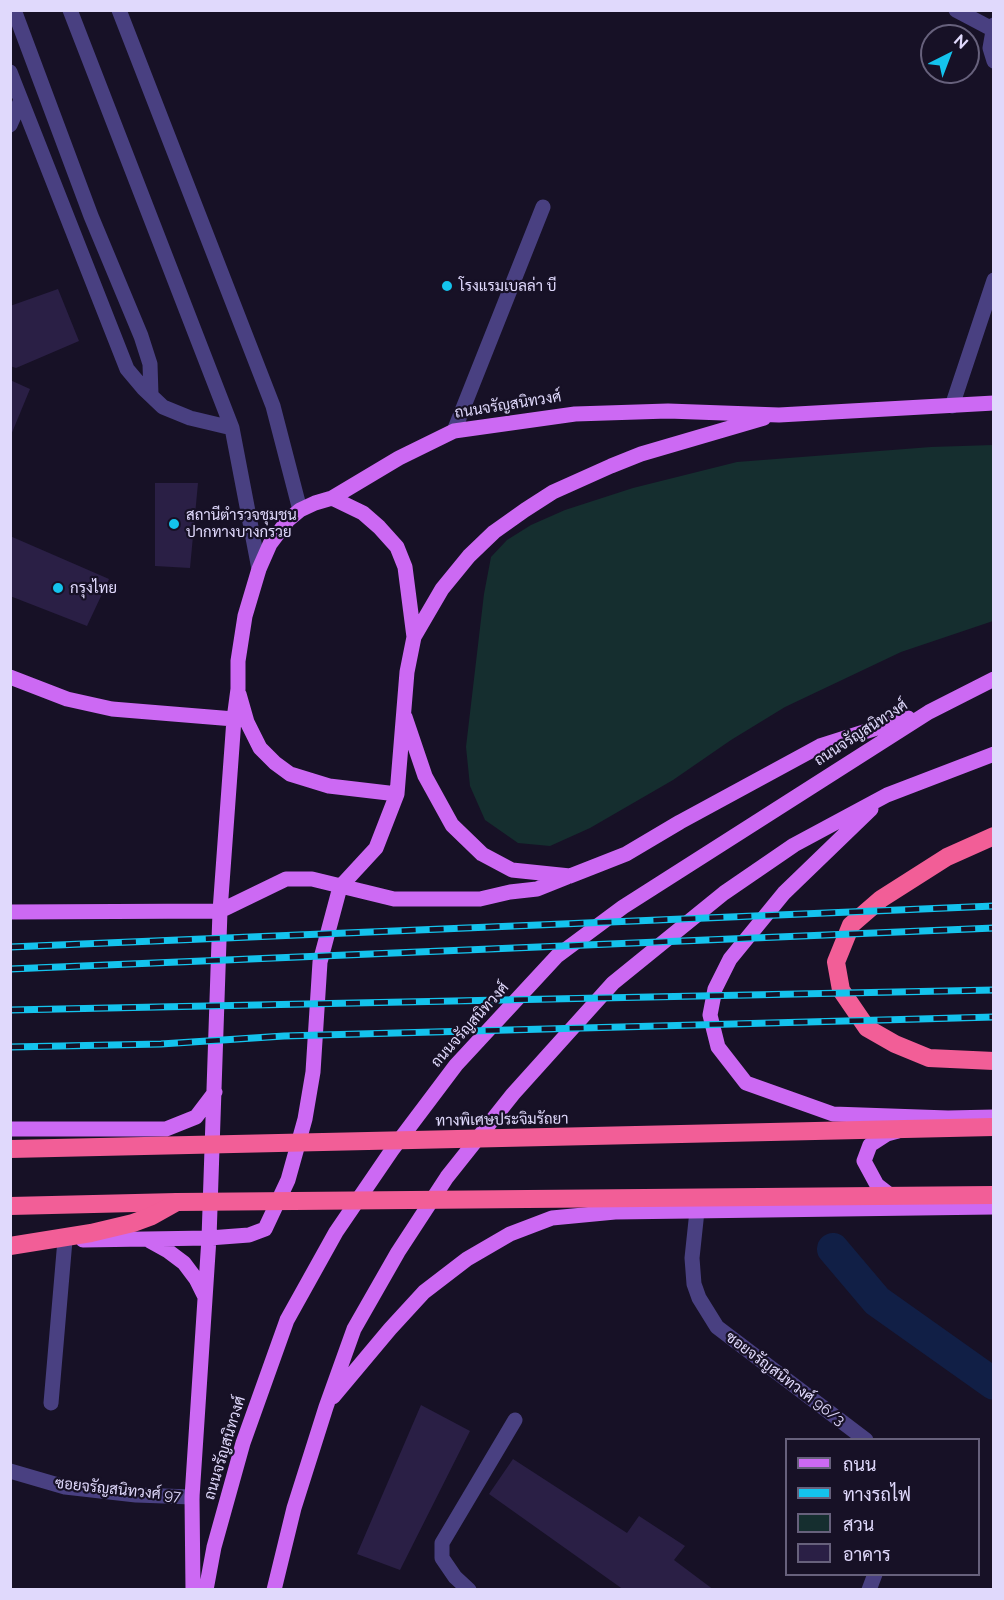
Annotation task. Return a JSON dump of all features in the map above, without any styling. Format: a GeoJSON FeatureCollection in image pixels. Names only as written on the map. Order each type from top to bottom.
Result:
{"type":"FeatureCollection","features":[{"type":"Feature","properties":{"kind":"highway"},"geometry":{"type":"LineString","coordinates":[[993,836],[947,857],[881,899],[851,925],[836,962],[841,990],[867,1028],[895,1044],[929,1058],[993,1061]]}},
{"type":"Feature","properties":{"kind":"highway","name":"ทางพิเศษประจิมรัถยา"},"geometry":{"type":"LineString","coordinates":[[10,1149],[993,1127]]}},
{"type":"Feature","properties":{"kind":"highway"},"geometry":{"type":"LineString","coordinates":[[10,1206],[177,1202],[993,1195]]}},
{"type":"Feature","properties":{"kind":"highway"},"geometry":{"type":"LineString","coordinates":[[10,1244],[91,1233],[133,1223],[152,1216],[177,1202]]}},
{"type":"Feature","properties":{"kind":"main road","name":"ถนนจรัญสนิทวงศ์"},"geometry":{"type":"LineString","coordinates":[[193,1590],[192,1497],[209,1238],[220,911],[238,689],[238,661],[245,616],[259,569],[270,544],[288,520],[300,510],[332,498],[399,458],[454,431],[574,414],[668,411],[779,415],[993,403]]}},
{"type":"Feature","properties":{"kind":"main road","name":"ถนนจรัญสนิทวงศ์"},"geometry":{"type":"LineString","coordinates":[[209,1238],[249,1235],[265,1228],[288,1180],[305,1119],[313,1072],[320,962],[340,887],[376,848],[397,794],[406,672],[414,637],[442,590],[469,556],[494,532],[553,492],[631,458],[779,415]]}},
{"type":"Feature","properties":{"kind":"main road"},"geometry":{"type":"LineString","coordinates":[[332,498],[363,513],[379,526],[397,547],[405,567],[414,637]]}},
{"type":"Feature","properties":{"kind":"main road"},"geometry":{"type":"LineString","coordinates":[[10,677],[67,699],[112,709],[234,719]]}},
{"type":"Feature","properties":{"kind":"main road","name":"ถนนจรัญสนิทวงศ์"},"geometry":{"type":"LineString","coordinates":[[206,1590],[214,1547],[243,1443],[288,1320],[336,1232],[392,1150],[456,1065],[557,956],[623,907],[929,712],[993,679]]}},
{"type":"Feature","properties":{"kind":"main road"},"geometry":{"type":"LineString","coordinates":[[238,689],[247,722],[260,747],[275,763],[290,774],[329,786],[397,794]]}},
{"type":"Feature","properties":{"kind":"main road"},"geometry":{"type":"LineString","coordinates":[[403,712],[425,776],[452,825],[482,854],[512,870],[570,876]]}},
{"type":"Feature","properties":{"kind":"main road"},"geometry":{"type":"LineString","coordinates":[[10,912],[220,911],[286,879],[312,879],[394,899],[480,899],[537,889],[626,854],[820,746],[929,712]]}},
{"type":"Feature","properties":{"kind":"main road"},"geometry":{"type":"LineString","coordinates":[[274,1590],[294,1508],[354,1329],[398,1252],[447,1177],[513,1095],[613,983],[724,893],[794,845],[887,795],[993,754]]}},
{"type":"Feature","properties":{"kind":"main road"},"geometry":{"type":"LineString","coordinates":[[887,795],[784,893],[730,959],[716,989],[710,1015],[718,1047],[746,1083],[833,1114],[948,1118],[993,1117]]}},
{"type":"Feature","properties":{"kind":"main road"},"geometry":{"type":"LineString","coordinates":[[10,1130],[166,1129],[196,1117],[215,1092]]}},
{"type":"Feature","properties":{"kind":"main road"},"geometry":{"type":"LineString","coordinates":[[906,1207],[877,1185],[864,1161],[870,1145],[887,1134],[948,1118]]}},
{"type":"Feature","properties":{"kind":"main road"},"geometry":{"type":"LineString","coordinates":[[326,1407],[390,1329],[424,1292],[467,1259],[510,1234],[552,1218],[615,1212],[993,1207]]}},
{"type":"Feature","properties":{"kind":"main road"},"geometry":{"type":"LineString","coordinates":[[10,1244],[65,1240],[209,1238]]}},
{"type":"Feature","properties":{"kind":"main road"},"geometry":{"type":"LineString","coordinates":[[148,1239],[184,1263],[196,1279],[206,1300]]}},
{"type":"Feature","properties":{"kind":"street"},"geometry":{"type":"LineString","coordinates":[[14,10],[91,216],[141,336],[150,364],[151,395]]}},
{"type":"Feature","properties":{"kind":"street","name":"ถนนจรัญสนิทวงศ์"},"geometry":{"type":"LineString","coordinates":[[70,10],[232,428],[259,569]]}},
{"type":"Feature","properties":{"kind":"street"},"geometry":{"type":"LineString","coordinates":[[119,10],[273,406],[300,510]]}},
{"type":"Feature","properties":{"kind":"street"},"geometry":{"type":"LineString","coordinates":[[956,10],[993,27],[990,48],[993,61]]}},
{"type":"Feature","properties":{"kind":"street"},"geometry":{"type":"LineString","coordinates":[[10,72],[128,369],[163,406],[190,418],[232,428]]}},
{"type":"Feature","properties":{"kind":"street"},"geometry":{"type":"LineString","coordinates":[[10,125],[21,100]]}},
{"type":"Feature","properties":{"kind":"street"},"geometry":{"type":"LineString","coordinates":[[454,431],[543,207]]}},
{"type":"Feature","properties":{"kind":"street"},"geometry":{"type":"LineString","coordinates":[[952,406],[993,280]]}},
{"type":"Feature","properties":{"kind":"street","name":"ซอยจรัญสนิทวงศ์ 96/3"},"geometry":{"type":"LineString","coordinates":[[697,1211],[692,1258],[694,1284],[699,1298],[717,1327],[863,1438]]}},
{"type":"Feature","properties":{"kind":"street"},"geometry":{"type":"LineString","coordinates":[[51,1403],[65,1240]]}},
{"type":"Feature","properties":{"kind":"street"},"geometry":{"type":"LineString","coordinates":[[469,1590],[455,1577],[442,1558],[442,1544],[515,1420]]}},
{"type":"Feature","properties":{"kind":"street","name":"ซอยจรัญสนิทวงศ์ 97"},"geometry":{"type":"LineString","coordinates":[[10,1471],[65,1487],[136,1495],[192,1497]]}},
{"type":"Feature","properties":{"kind":"street"},"geometry":{"type":"LineString","coordinates":[[869,1590],[875,1576]]}},
{"type":"Feature","properties":{"kind":"green space"},"geometry":{"type":"Polygon","coordinates":[[[993,445],[993,621],[901,652],[785,707],[731,740],[673,780],[590,828],[550,846],[518,843],[485,820],[470,786],[466,747],[484,594],[491,557],[507,540],[531,525],[565,510],[633,488],[737,462],[931,447],[993,445]]]}},
{"type":"Feature","properties":{"kind":"building"},"geometry":{"type":"Polygon","coordinates":[[[58,289],[79,341],[16,368],[10,366],[10,306],[58,289]]]}},
{"type":"Feature","properties":{"kind":"building"},"geometry":{"type":"Polygon","coordinates":[[[10,380],[30,389],[11,435],[10,435],[10,380]]]}},
{"type":"Feature","properties":{"kind":"building","name":"สถานีตำรวจชุมชน ปากทางบางกรวย"},"geometry":{"type":"Polygon","coordinates":[[[155,483],[198,483],[190,568],[155,566],[155,483]]]}},
{"type":"Feature","properties":{"kind":"building","name":"กรุงไทย"},"geometry":{"type":"Polygon","coordinates":[[[10,536],[109,579],[87,626],[10,596],[10,536]]]}},
{"type":"Feature","properties":{"kind":"building"},"geometry":{"type":"Polygon","coordinates":[[[421,1405],[470,1431],[400,1570],[357,1554],[421,1405]]]}},
{"type":"Feature","properties":{"kind":"building"},"geometry":{"type":"Polygon","coordinates":[[[513,1459],[627,1533],[639,1516],[685,1546],[674,1560],[714,1590],[624,1590],[489,1494],[513,1459]]]}},
{"type":"Feature","properties":{"kind":"waterway"},"geometry":{"type":"LineString","coordinates":[[833,1249],[877,1301],[994,1384]]}},
{"type":"Feature","properties":{"kind":"railway"},"geometry":{"type":"LineString","coordinates":[[10,947],[994,906]]}},
{"type":"Feature","properties":{"kind":"railway"},"geometry":{"type":"LineString","coordinates":[[10,969],[994,928]]}},
{"type":"Feature","properties":{"kind":"railway"},"geometry":{"type":"LineString","coordinates":[[10,1010],[994,990]]}},
{"type":"Feature","properties":{"kind":"railway"},"geometry":{"type":"LineString","coordinates":[[10,1047],[161,1044],[284,1036],[994,1017]]}},
{"type":"Feature","properties":{"kind":"place","name":"โรงแรมเบลล่า บี"},"geometry":{"type":"Point","coordinates":[447,286]}},
{"type":"Feature","properties":{"kind":"place","name":"สถานีตำรวจชุมชน ปากทางบางกรวย"},"geometry":{"type":"Point","coordinates":[174,524]}},
{"type":"Feature","properties":{"kind":"place","name":"กรุงไทย"},"geometry":{"type":"Point","coordinates":[58,588]}}]}
